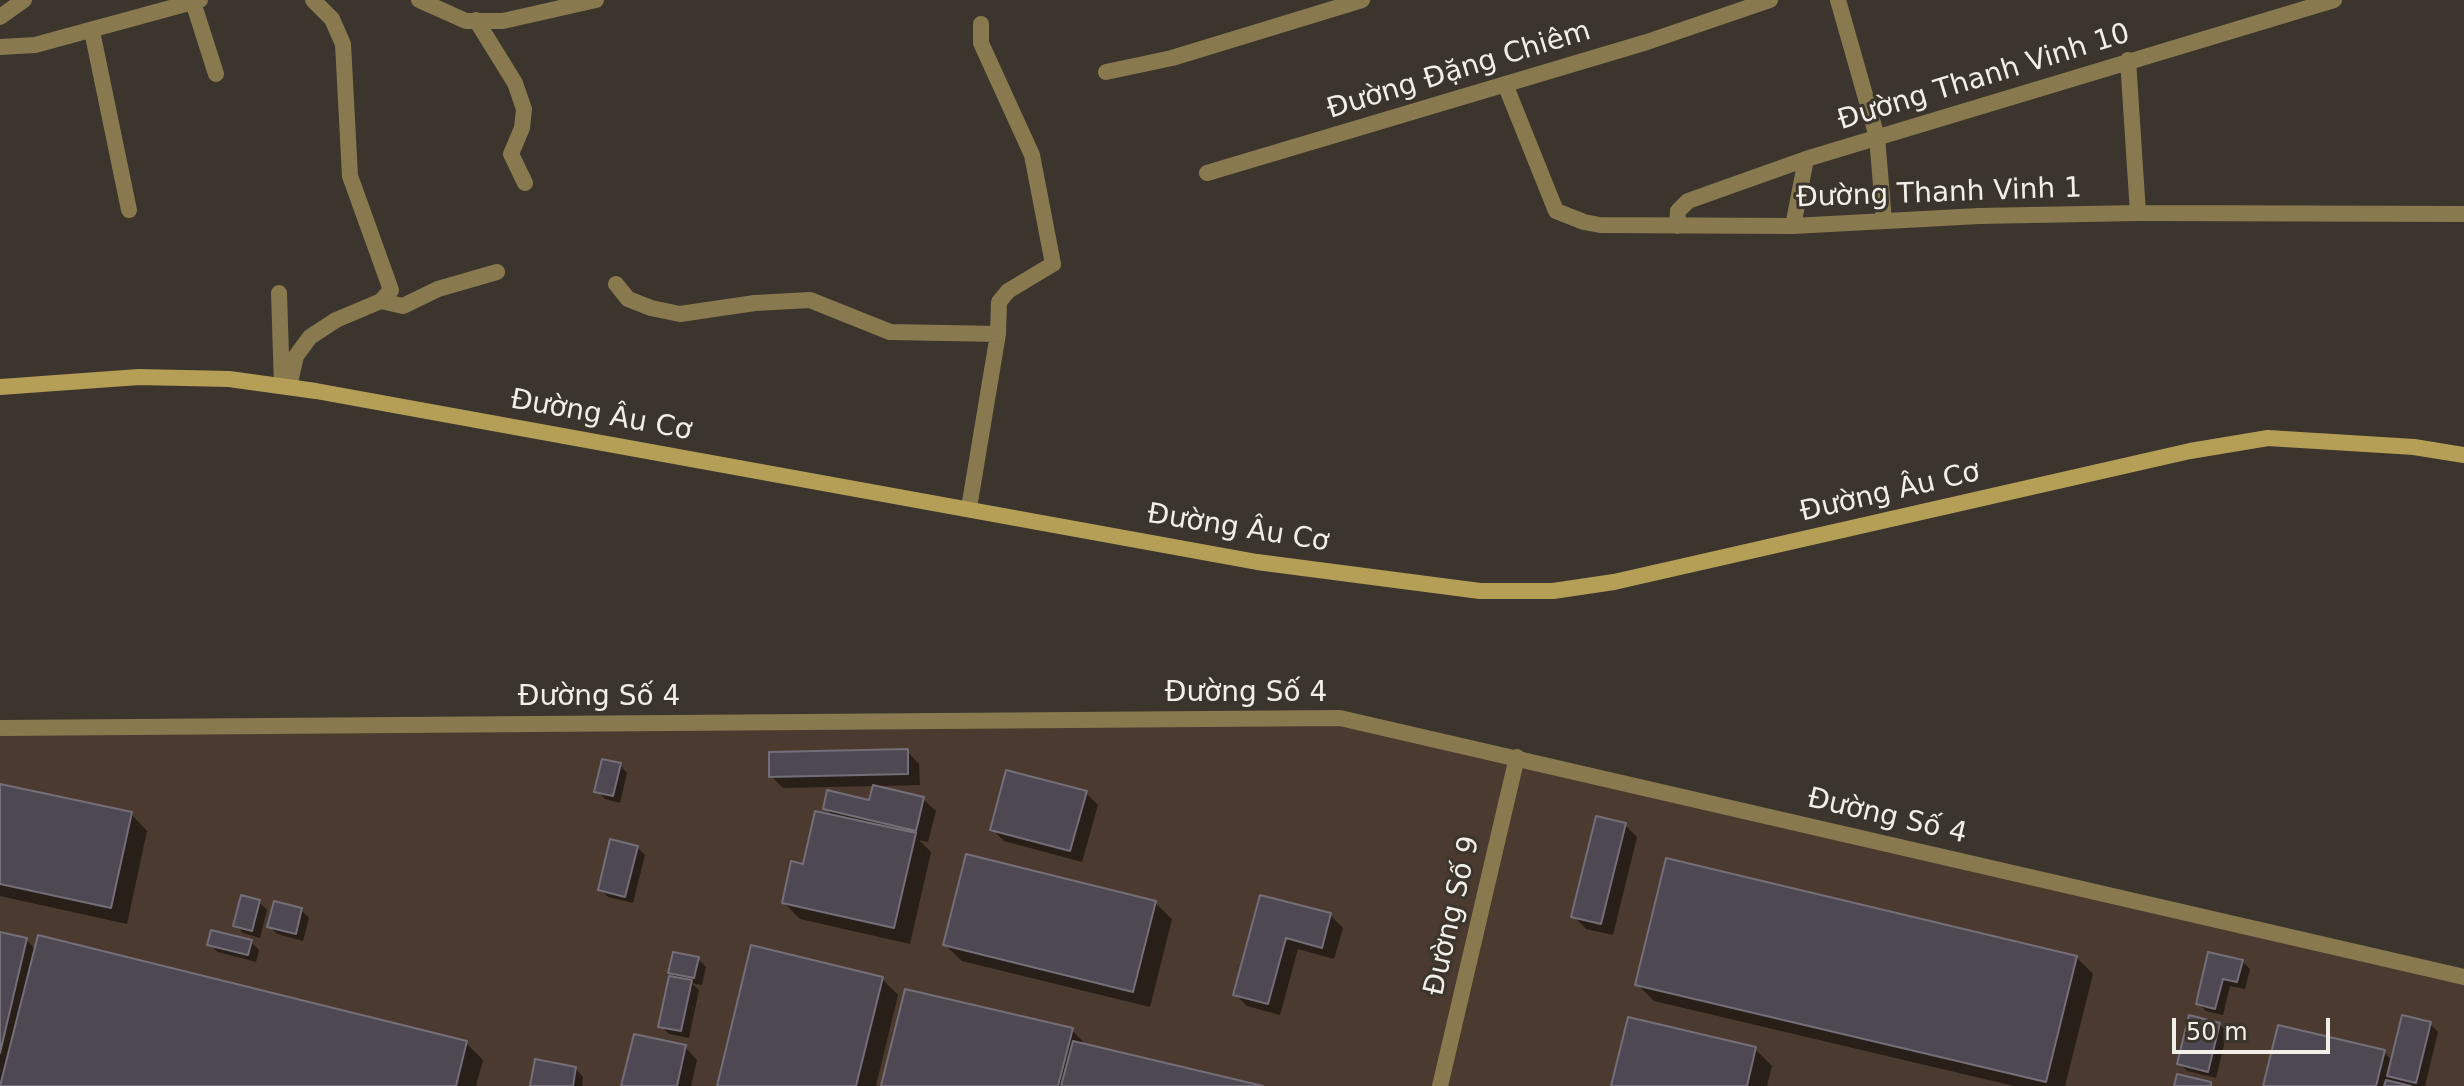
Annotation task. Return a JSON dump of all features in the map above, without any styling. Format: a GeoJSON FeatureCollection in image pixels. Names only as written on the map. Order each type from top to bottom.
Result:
{"type":"FeatureCollection","features":[{"type":"Feature","properties":{"kind":"main road","name":"Đường Âu Cơ"},"geometry":{"type":"LineString","coordinates":[[0,387],[139,377],[229,379],[285,386],[1257,562],[1480,591],[1553,591],[1628,579],[2190,451],[2268,438],[2400,446],[2464,455]]}},
{"type":"Feature","properties":{"kind":"street"},"geometry":{"type":"LineString","coordinates":[[0,17],[24,0]]}},
{"type":"Feature","properties":{"kind":"street"},"geometry":{"type":"LineString","coordinates":[[285,386],[296,356],[310,337],[336,320],[381,301],[391,290],[350,176],[343,44],[332,19],[313,0]]}},
{"type":"Feature","properties":{"kind":"street"},"geometry":{"type":"LineString","coordinates":[[419,0],[466,21],[503,21],[596,0]]}},
{"type":"Feature","properties":{"kind":"street"},"geometry":{"type":"LineString","coordinates":[[1106,72],[1172,58],[1362,0]]}},
{"type":"Feature","properties":{"kind":"street","name":"Đường Đặng Chiêm"},"geometry":{"type":"LineString","coordinates":[[1207,173],[1647,42],[1770,0]]}},
{"type":"Feature","properties":{"kind":"street"},"geometry":{"type":"LineString","coordinates":[[1838,0],[1877,137],[1884,221]]}},
{"type":"Feature","properties":{"kind":"street","name":"Đường Thanh Vinh 10"},"geometry":{"type":"LineString","coordinates":[[1677,226],[1678,211],[1688,201],[1806,159],[2334,0]]}},
{"type":"Feature","properties":{"kind":"street"},"geometry":{"type":"LineString","coordinates":[[0,47],[35,45],[197,1],[216,74]]}},
{"type":"Feature","properties":{"kind":"street"},"geometry":{"type":"LineString","coordinates":[[476,20],[515,83],[524,109],[522,128],[511,154],[525,183]]}},
{"type":"Feature","properties":{"kind":"street"},"geometry":{"type":"LineString","coordinates":[[969,508],[998,334],[999,302],[1008,291],[1053,264],[1032,155],[981,43],[981,24]]}},
{"type":"Feature","properties":{"kind":"street"},"geometry":{"type":"LineString","coordinates":[[92,31],[129,210]]}},
{"type":"Feature","properties":{"kind":"street"},"geometry":{"type":"LineString","coordinates":[[2128,60],[2138,213]]}},
{"type":"Feature","properties":{"kind":"street","name":"Đường Thanh Vinh 1"},"geometry":{"type":"LineString","coordinates":[[1505,84],[1556,211],[1600,225],[1793,226],[1979,216],[2138,213],[2464,214]]}},
{"type":"Feature","properties":{"kind":"street"},"geometry":{"type":"LineString","coordinates":[[1793,226],[1806,159]]}},
{"type":"Feature","properties":{"kind":"street"},"geometry":{"type":"LineString","coordinates":[[381,301],[403,306],[438,289],[497,272]]}},
{"type":"Feature","properties":{"kind":"street"},"geometry":{"type":"LineString","coordinates":[[616,284],[628,299],[680,314],[755,303],[810,300],[890,332],[998,334]]}},
{"type":"Feature","properties":{"kind":"street"},"geometry":{"type":"LineString","coordinates":[[279,293],[285,386]]}},
{"type":"Feature","properties":{"kind":"street","name":"Đường Số 4"},"geometry":{"type":"LineString","coordinates":[[0,728],[1340,718],[2464,977]]}},
{"type":"Feature","properties":{"kind":"street","name":"Đường Số 9"},"geometry":{"type":"LineString","coordinates":[[1440,1086],[1517,757]]}},
{"type":"Feature","properties":{"kind":"shaded area"},"geometry":{"type":"Polygon","coordinates":[[[1340,718],[2464,984],[2464,1086],[0,1086],[0,729],[1340,718]]]}},
{"type":"Feature","properties":{"kind":"building"},"geometry":{"type":"Polygon","coordinates":[[[908,749],[908,774],[769,777],[769,752],[908,749]]]}},
{"type":"Feature","properties":{"kind":"building"},"geometry":{"type":"Polygon","coordinates":[[[602,759],[621,763],[613,796],[594,792],[602,759]]]}},
{"type":"Feature","properties":{"kind":"building"},"geometry":{"type":"Polygon","coordinates":[[[1006,770],[1087,791],[1070,851],[990,830],[1006,770]]]}},
{"type":"Feature","properties":{"kind":"building"},"geometry":{"type":"Polygon","coordinates":[[[0,784],[132,812],[111,908],[0,884],[0,784]]]}},
{"type":"Feature","properties":{"kind":"building"},"geometry":{"type":"Polygon","coordinates":[[[873,785],[924,797],[916,831],[823,809],[827,790],[869,800],[873,785]]]}},
{"type":"Feature","properties":{"kind":"building"},"geometry":{"type":"Polygon","coordinates":[[[815,811],[916,833],[894,928],[782,903],[791,861],[803,864],[815,811]]]}},
{"type":"Feature","properties":{"kind":"building"},"geometry":{"type":"Polygon","coordinates":[[[1596,816],[1626,823],[1601,924],[1571,917],[1596,816]]]}},
{"type":"Feature","properties":{"kind":"building"},"geometry":{"type":"Polygon","coordinates":[[[610,839],[638,846],[625,897],[598,890],[610,839]]]}},
{"type":"Feature","properties":{"kind":"building"},"geometry":{"type":"Polygon","coordinates":[[[966,854],[1156,901],[1133,992],[943,945],[966,854]]]}},
{"type":"Feature","properties":{"kind":"building"},"geometry":{"type":"Polygon","coordinates":[[[1666,858],[2077,956],[2046,1082],[1635,985],[1666,858]]]}},
{"type":"Feature","properties":{"kind":"building"},"geometry":{"type":"Polygon","coordinates":[[[241,895],[260,900],[252,931],[233,926],[241,895]]]}},
{"type":"Feature","properties":{"kind":"building"},"geometry":{"type":"Polygon","coordinates":[[[1260,895],[1331,913],[1322,948],[1286,938],[1268,1004],[1233,995],[1260,895]]]}},
{"type":"Feature","properties":{"kind":"building"},"geometry":{"type":"Polygon","coordinates":[[[274,901],[302,908],[296,934],[267,927],[274,901]]]}},
{"type":"Feature","properties":{"kind":"building"},"geometry":{"type":"Polygon","coordinates":[[[211,930],[252,940],[248,955],[207,945],[211,930]]]}},
{"type":"Feature","properties":{"kind":"building"},"geometry":{"type":"Polygon","coordinates":[[[0,932],[27,938],[0,1053],[0,932]]]}},
{"type":"Feature","properties":{"kind":"building"},"geometry":{"type":"Polygon","coordinates":[[[38,935],[467,1041],[456,1086],[0,1086],[38,935]]]}},
{"type":"Feature","properties":{"kind":"building"},"geometry":{"type":"Polygon","coordinates":[[[751,945],[883,977],[856,1086],[717,1086],[751,945]]]}},
{"type":"Feature","properties":{"kind":"building"},"geometry":{"type":"Polygon","coordinates":[[[673,952],[699,957],[694,978],[668,973],[673,952]]]}},
{"type":"Feature","properties":{"kind":"building"},"geometry":{"type":"Polygon","coordinates":[[[2208,952],[2243,960],[2237,982],[2223,979],[2215,1009],[2196,1004],[2208,952]]]}},
{"type":"Feature","properties":{"kind":"building"},"geometry":{"type":"Polygon","coordinates":[[[669,976],[692,980],[681,1031],[658,1027],[669,976]]]}},
{"type":"Feature","properties":{"kind":"building"},"geometry":{"type":"Polygon","coordinates":[[[905,989],[1073,1028],[1058,1086],[881,1086],[905,989]]]}},
{"type":"Feature","properties":{"kind":"building"},"geometry":{"type":"Polygon","coordinates":[[[2189,1015],[2220,1023],[2208,1072],[2177,1064],[2189,1015]]]}},
{"type":"Feature","properties":{"kind":"building"},"geometry":{"type":"Polygon","coordinates":[[[2402,1015],[2431,1022],[2416,1083],[2387,1076],[2402,1015]]]}},
{"type":"Feature","properties":{"kind":"building"},"geometry":{"type":"Polygon","coordinates":[[[1628,1017],[1756,1047],[1747,1086],[1611,1086],[1628,1017]]]}},
{"type":"Feature","properties":{"kind":"building"},"geometry":{"type":"Polygon","coordinates":[[[2278,1025],[2385,1050],[2376,1086],[2263,1086],[2278,1025]]]}},
{"type":"Feature","properties":{"kind":"building"},"geometry":{"type":"Polygon","coordinates":[[[634,1034],[686,1045],[677,1086],[621,1086],[634,1034]]]}},
{"type":"Feature","properties":{"kind":"building"},"geometry":{"type":"Polygon","coordinates":[[[1073,1041],[1263,1086],[1061,1086],[1073,1041]]]}},
{"type":"Feature","properties":{"kind":"building"},"geometry":{"type":"Polygon","coordinates":[[[535,1059],[576,1067],[573,1086],[530,1086],[535,1059]]]}},
{"type":"Feature","properties":{"kind":"building"},"geometry":{"type":"Polygon","coordinates":[[[2177,1074],[2211,1082],[2211,1086],[2174,1086],[2177,1074]]]}},
{"type":"Feature","properties":{"kind":"building"},"geometry":{"type":"Polygon","coordinates":[[[2386,1080],[2411,1086],[2384,1086],[2386,1080]]]}}]}
